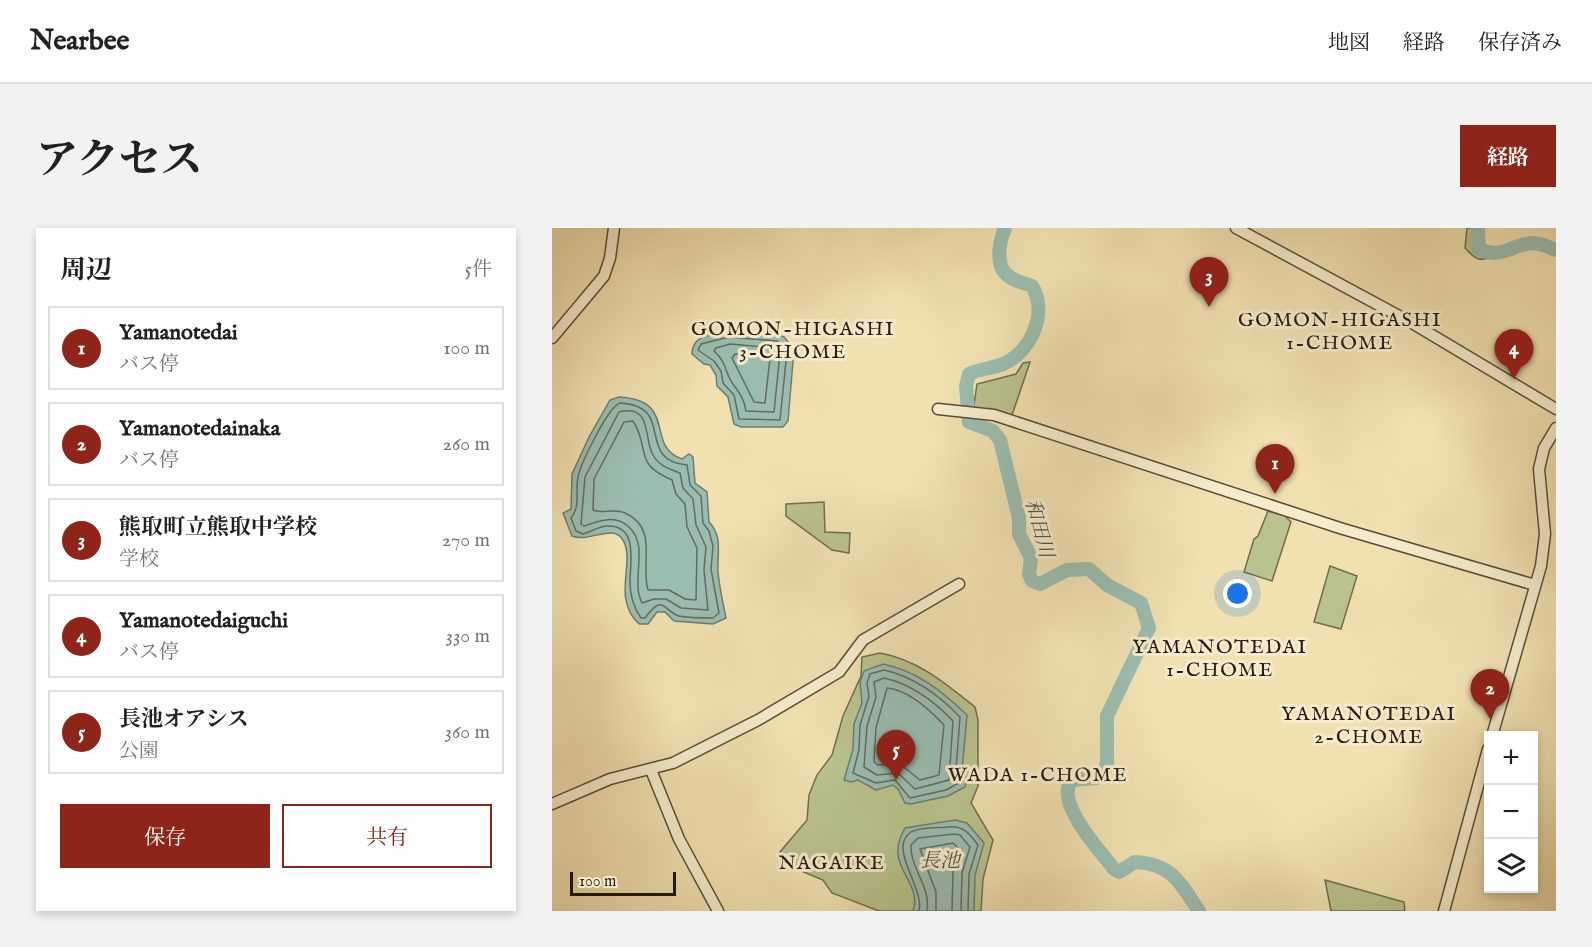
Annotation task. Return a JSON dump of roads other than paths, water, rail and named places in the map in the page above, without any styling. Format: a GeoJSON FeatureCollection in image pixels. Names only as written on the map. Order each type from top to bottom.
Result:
{"type":"FeatureCollection","features":[{"type":"Feature","properties":{"kind":"street"},"geometry":{"type":"LineString","coordinates":[[552,338],[604,276],[610,258],[614,228]]}},
{"type":"Feature","properties":{"kind":"street"},"geometry":{"type":"LineString","coordinates":[[1236,228],[1412,323],[1556,409]]}},
{"type":"Feature","properties":{"kind":"street"},"geometry":{"type":"LineString","coordinates":[[938,409],[994,415],[1333,526],[1535,585]]}},
{"type":"Feature","properties":{"kind":"street"},"geometry":{"type":"LineString","coordinates":[[1493,731],[1535,585],[1545,540],[1539,469],[1544,448],[1556,428]]}},
{"type":"Feature","properties":{"kind":"street"},"geometry":{"type":"LineString","coordinates":[[552,804],[610,779],[651,770],[694,753],[816,686],[845,665],[853,650],[862,640],[959,584]]}},
{"type":"Feature","properties":{"kind":"street"},"geometry":{"type":"LineString","coordinates":[[1444,911],[1484,764]]}},
{"type":"Feature","properties":{"kind":"street"},"geometry":{"type":"LineString","coordinates":[[651,770],[679,839],[718,911]]}},
{"type":"Feature","properties":{"kind":"water"},"geometry":{"type":"Polygon","coordinates":[[[729,331],[778,335],[784,337],[794,349],[788,421],[783,427],[741,427],[734,424],[728,397],[717,386],[716,375],[710,365],[704,364],[692,354],[693,347],[699,339],[729,331]]]}},
{"type":"Feature","properties":{"kind":"water"},"geometry":{"type":"Polygon","coordinates":[[[619,397],[637,400],[649,406],[671,453],[682,459],[689,454],[693,457],[695,483],[707,492],[709,522],[718,539],[720,589],[726,618],[713,624],[674,621],[665,612],[657,612],[648,624],[639,624],[631,614],[627,603],[625,592],[627,559],[623,540],[619,535],[613,533],[586,537],[572,536],[563,513],[571,509],[572,474],[610,400],[619,397]]]}},
{"type":"Feature","properties":{"kind":"water"},"geometry":{"type":"Polygon","coordinates":[[[883,664],[907,672],[928,683],[967,715],[962,770],[967,781],[965,787],[948,796],[911,804],[905,803],[898,789],[893,785],[876,790],[858,780],[851,782],[844,780],[853,749],[854,724],[862,703],[860,682],[864,671],[883,664]]]}},
{"type":"Feature","properties":{"kind":"water","name":"長池"},"geometry":{"type":"Polygon","coordinates":[[[955,820],[967,823],[984,843],[975,875],[974,911],[913,911],[915,900],[913,890],[900,863],[898,853],[899,842],[905,828],[955,820]]]}},
{"type":"Feature","properties":{"kind":"waterway","name":"和田川"},"geometry":{"type":"LineString","coordinates":[[1005,228],[999,254],[1002,267],[1012,279],[1032,286],[1037,296],[1038,318],[1030,340],[1015,357],[1001,365],[969,374],[966,386],[969,422],[993,431],[1000,440],[1019,518],[1019,534],[1031,558],[1029,574],[1032,581],[1040,584],[1067,570],[1089,569],[1107,585],[1141,603],[1149,628],[1107,716],[1107,763],[1104,773],[1096,778],[1072,780],[1068,789],[1069,800],[1081,826],[1114,869],[1119,872],[1135,862],[1167,871],[1180,884],[1199,911]]}},
{"type":"Feature","properties":{"kind":"waterway"},"geometry":{"type":"LineString","coordinates":[[1478,228],[1479,249],[1487,252],[1500,252],[1532,243],[1556,250]]}},
{"type":"Feature","properties":{"kind":"place","name":"熊取町立熊取中学校"},"geometry":{"type":"Point","coordinates":[1209,307]}},
{"type":"Feature","properties":{"kind":"place","name":"Yamanotedaiguchi"},"geometry":{"type":"Point","coordinates":[1514,379]}},
{"type":"Feature","properties":{"kind":"place","name":"Yamanotedai"},"geometry":{"type":"Point","coordinates":[1275,494]}},
{"type":"Feature","properties":{"kind":"place","name":"Yamanotedainaka"},"geometry":{"type":"Point","coordinates":[1490,719]}},
{"type":"Feature","properties":{"kind":"place","name":"長池オアシス"},"geometry":{"type":"Point","coordinates":[896,780]}},
{"type":"Feature","properties":{"kind":"district","name":"GOMON-HIGASHI 1-CHOME"},"geometry":{"type":"Point","coordinates":[1340,330]}},
{"type":"Feature","properties":{"kind":"district","name":"GOMON-HIGASHI 3-CHOME"},"geometry":{"type":"Point","coordinates":[793,340]}},
{"type":"Feature","properties":{"kind":"district","name":"YAMANOTEDAI 1-CHOME"},"geometry":{"type":"Point","coordinates":[1220,658]}},
{"type":"Feature","properties":{"kind":"district","name":"YAMANOTEDAI 2-CHOME"},"geometry":{"type":"Point","coordinates":[1369,724]}},
{"type":"Feature","properties":{"kind":"district","name":"WADA 1-CHOME"},"geometry":{"type":"Point","coordinates":[1038,774]}},
{"type":"Feature","properties":{"kind":"district","name":"NAGAIKE"},"geometry":{"type":"Point","coordinates":[832,862]}}]}
